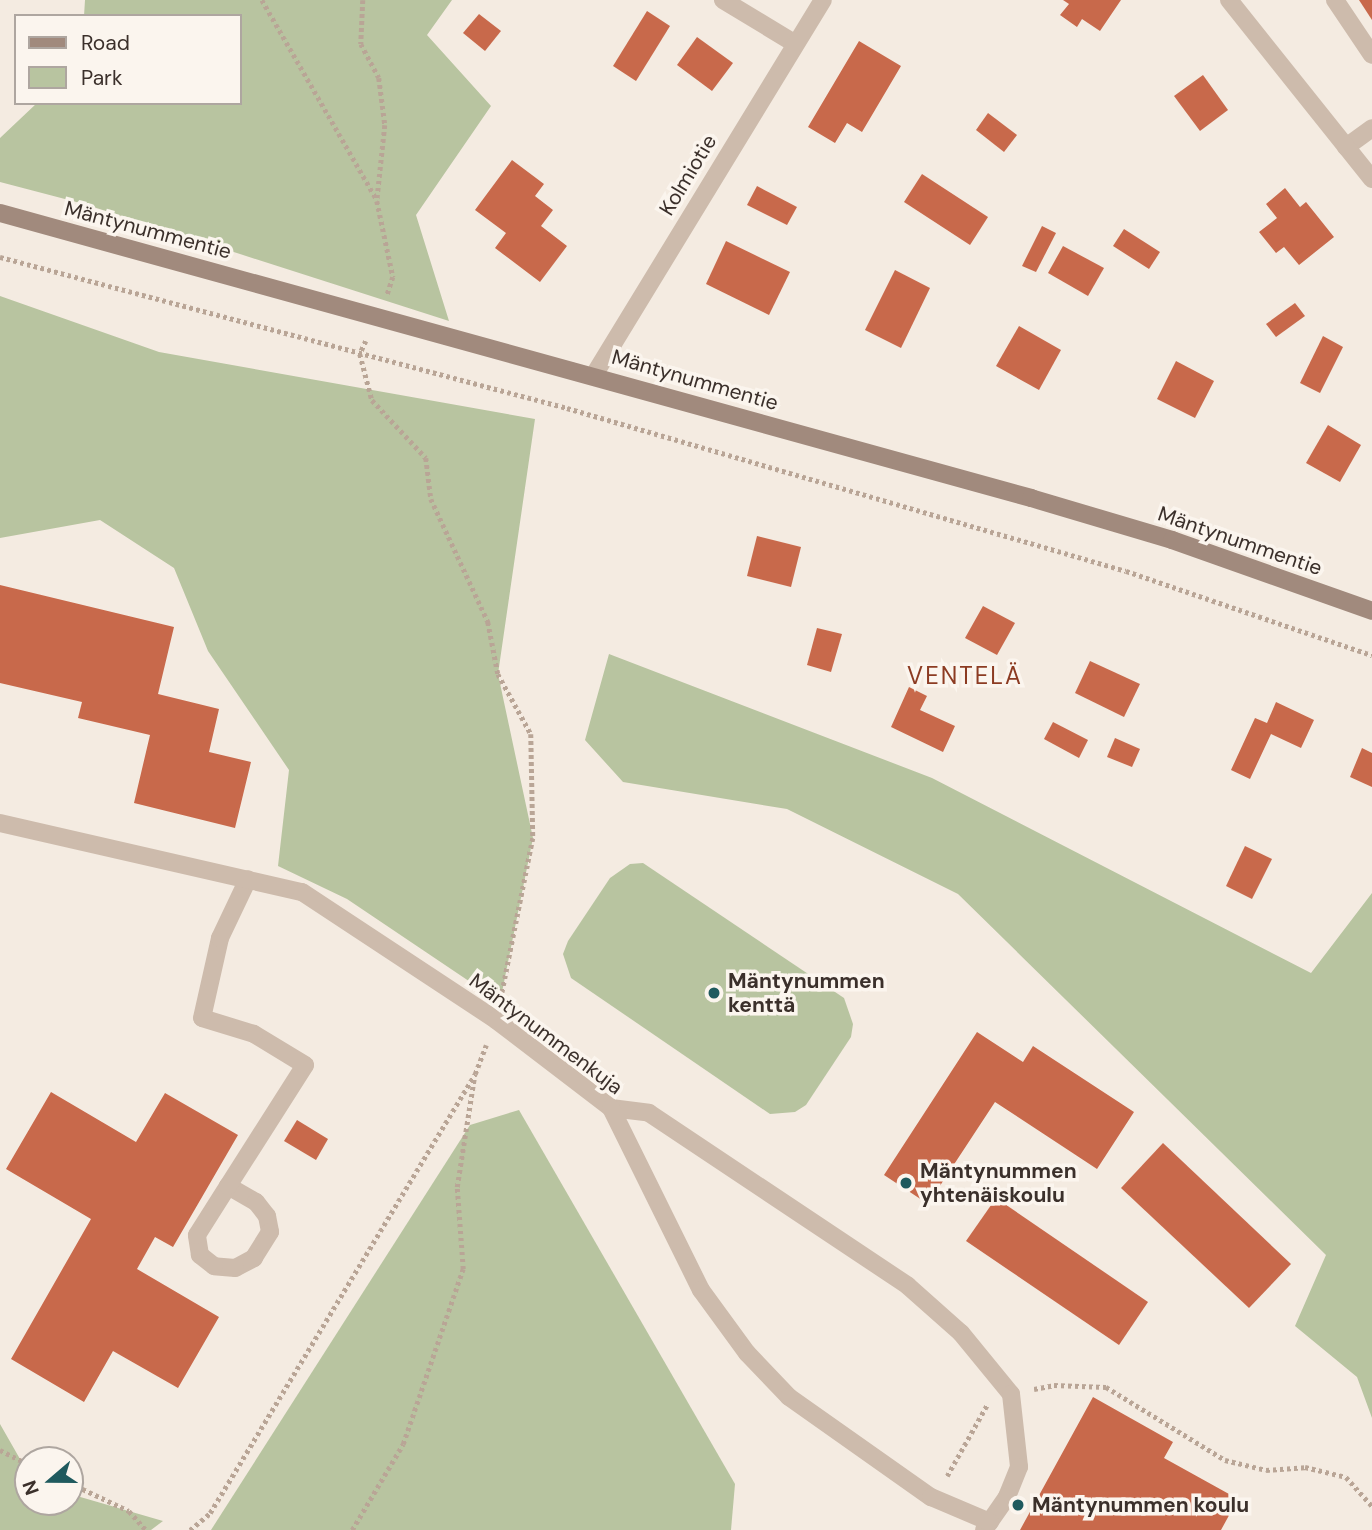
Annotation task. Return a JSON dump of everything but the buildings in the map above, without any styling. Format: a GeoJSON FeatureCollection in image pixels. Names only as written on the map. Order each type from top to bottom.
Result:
{"type":"FeatureCollection","features":[{"type":"Feature","properties":{"kind":"street"},"geometry":{"type":"LineString","coordinates":[[723,0],[794,43]]}},
{"type":"Feature","properties":{"kind":"street","name":"Kolmiotie"},"geometry":{"type":"LineString","coordinates":[[594,375],[794,43],[823,0]]}},
{"type":"Feature","properties":{"kind":"street"},"geometry":{"type":"LineString","coordinates":[[1335,0],[1372,55]]}},
{"type":"Feature","properties":{"kind":"street"},"geometry":{"type":"LineString","coordinates":[[1232,1],[1372,179]]}},
{"type":"Feature","properties":{"kind":"street"},"geometry":{"type":"LineString","coordinates":[[1346,147],[1372,128]]}},
{"type":"Feature","properties":{"kind":"street","name":"Mäntynummentie"},"geometry":{"type":"LineString","coordinates":[[0,213],[594,375],[1172,540],[1372,611]]}},
{"type":"Feature","properties":{"kind":"street","name":"Mäntynummenkuja"},"geometry":{"type":"LineString","coordinates":[[0,822],[302,892],[496,1020],[611,1108],[701,1290],[747,1353],[789,1397],[932,1497],[987,1526]]}},
{"type":"Feature","properties":{"kind":"street"},"geometry":{"type":"LineString","coordinates":[[228,1186],[256,1202],[267,1216],[270,1232],[254,1258],[235,1268],[215,1266],[200,1255],[197,1235],[228,1186],[305,1065],[254,1034],[202,1018],[220,938],[248,879]]}},
{"type":"Feature","properties":{"kind":"street"},"geometry":{"type":"LineString","coordinates":[[611,1108],[649,1112],[908,1286],[961,1333],[1011,1394],[1019,1467],[1007,1497],[987,1526]]}},
{"type":"Feature","properties":{"kind":"path"},"geometry":{"type":"LineString","coordinates":[[190,1530],[209,1513],[475,1074],[496,1020],[533,838],[531,734],[498,674],[488,622],[431,499],[426,458],[372,400],[360,354],[379,316],[393,277],[377,201],[262,0]]}},
{"type":"Feature","properties":{"kind":"path"},"geometry":{"type":"LineString","coordinates":[[363,0],[361,44],[379,78],[385,125],[377,201]]}},
{"type":"Feature","properties":{"kind":"path"},"geometry":{"type":"LineString","coordinates":[[0,257],[567,408],[1126,570],[1372,655]]}},
{"type":"Feature","properties":{"kind":"path"},"geometry":{"type":"LineString","coordinates":[[352,1530],[403,1444],[463,1269],[457,1187],[475,1074]]}},
{"type":"Feature","properties":{"kind":"path"},"geometry":{"type":"LineString","coordinates":[[932,1497],[964,1453],[989,1401],[1054,1385],[1106,1387],[1225,1460],[1266,1470],[1305,1466],[1346,1477],[1372,1506]]}},
{"type":"Feature","properties":{"kind":"path"},"geometry":{"type":"LineString","coordinates":[[84,1490],[130,1511],[146,1530]]}},
{"type":"Feature","properties":{"kind":"green space"},"geometry":{"type":"Polygon","coordinates":[[[85,0],[452,0],[427,35],[491,106],[416,215],[449,321],[84,204],[0,182],[0,138],[35,105],[242,105],[242,14],[84,14],[85,0]]]}},
{"type":"Feature","properties":{"kind":"green space"},"geometry":{"type":"Polygon","coordinates":[[[0,296],[159,352],[535,419],[498,674],[533,838],[500,1002],[347,899],[278,866],[289,770],[208,651],[174,568],[100,520],[0,538],[0,296]]]}},
{"type":"Feature","properties":{"kind":"green space"},"geometry":{"type":"Polygon","coordinates":[[[609,654],[932,778],[1311,973],[1372,893],[1372,1418],[1357,1377],[1295,1326],[1326,1255],[958,894],[787,809],[623,782],[585,740],[609,654]]]}},
{"type":"Feature","properties":{"kind":"green space","name":"Mäntynummen kenttä"},"geometry":{"type":"Polygon","coordinates":[[[643,863],[844,998],[853,1024],[851,1037],[806,1105],[795,1112],[770,1114],[571,978],[563,954],[568,941],[610,878],[630,864],[643,863]]]}},
{"type":"Feature","properties":{"kind":"green space"},"geometry":{"type":"Polygon","coordinates":[[[519,1110],[735,1484],[731,1530],[211,1530],[470,1125],[519,1110]]]}},
{"type":"Feature","properties":{"kind":"green space"},"geometry":{"type":"Polygon","coordinates":[[[0,1424],[14,1448],[14,1516],[84,1516],[84,1498],[163,1521],[151,1530],[0,1530],[0,1424]]]}},
{"type":"Feature","properties":{"kind":"place","name":"Mäntynummen kenttä"},"geometry":{"type":"Point","coordinates":[714,993]}},
{"type":"Feature","properties":{"kind":"place","name":"Mäntynummen yhtenäiskoulu"},"geometry":{"type":"Point","coordinates":[906,1183]}},
{"type":"Feature","properties":{"kind":"place","name":"Mäntynummen koulu"},"geometry":{"type":"Point","coordinates":[1018,1505]}},
{"type":"Feature","properties":{"kind":"district","name":"VENTELÄ"},"geometry":{"type":"Point","coordinates":[965,676]}}]}
